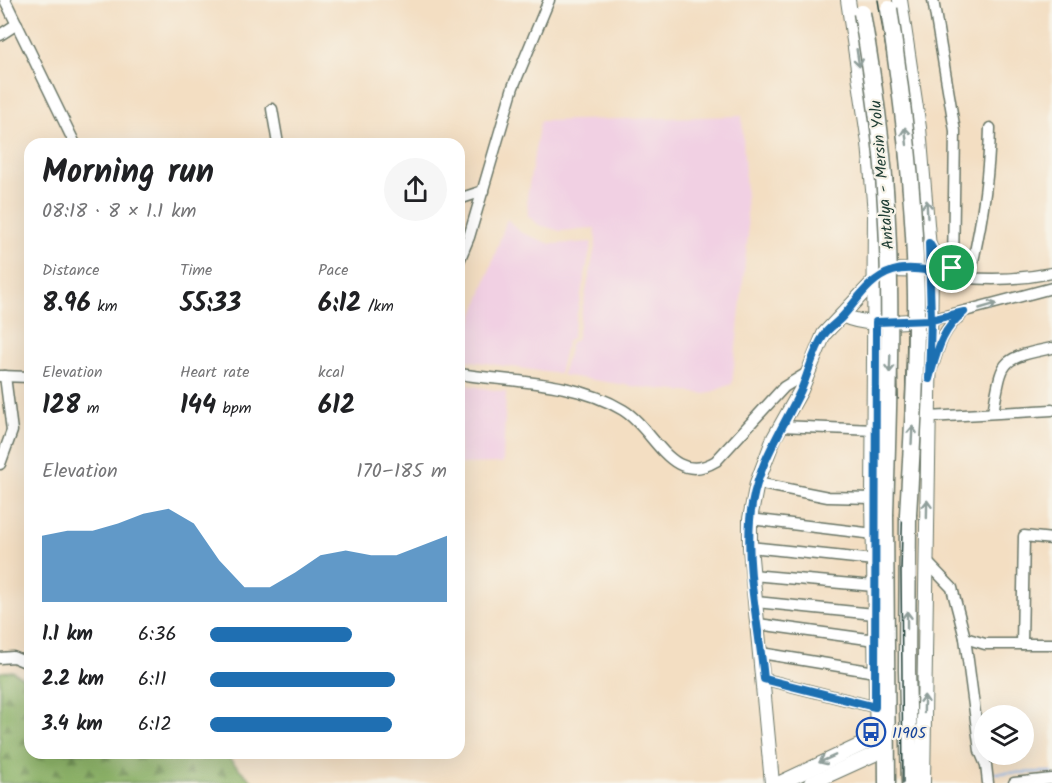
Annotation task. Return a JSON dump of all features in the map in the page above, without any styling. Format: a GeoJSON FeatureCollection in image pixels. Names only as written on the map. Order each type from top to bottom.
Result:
{"type":"FeatureCollection","features":[{"type":"Feature","properties":{"kind":"highway","name":"Antalya - Mersin Yolu"},"geometry":{"type":"LineString","coordinates":[[892,3],[916,268],[916,331],[908,514],[907,670],[910,783]]}},
{"type":"Feature","properties":{"kind":"highway","name":"Antalya - Mersin Yolu"},"geometry":{"type":"LineString","coordinates":[[861,7],[880,136],[885,193],[890,345],[885,515],[887,783]]}},
{"type":"Feature","properties":{"kind":"highway"},"geometry":{"type":"LineString","coordinates":[[876,746],[887,783]]}},
{"type":"Feature","properties":{"kind":"main road"},"geometry":{"type":"LineString","coordinates":[[848,0],[869,143],[875,213],[873,498],[876,746]]}},
{"type":"Feature","properties":{"kind":"main road"},"geometry":{"type":"LineString","coordinates":[[892,3],[919,128],[931,272],[923,783]]}},
{"type":"Feature","properties":{"kind":"main road"},"geometry":{"type":"LineString","coordinates":[[772,783],[762,653],[750,547],[750,519],[757,483],[824,334],[844,316],[876,279],[894,270],[931,272]]}},
{"type":"Feature","properties":{"kind":"main road"},"geometry":{"type":"LineString","coordinates":[[844,316],[852,320],[876,322],[931,320]]}},
{"type":"Feature","properties":{"kind":"main road"},"geometry":{"type":"LineString","coordinates":[[780,783],[876,746]]}},
{"type":"Feature","properties":{"kind":"main road"},"geometry":{"type":"LineString","coordinates":[[811,783],[876,746]]}},
{"type":"Feature","properties":{"kind":"street"},"geometry":{"type":"LineString","coordinates":[[5,0],[72,138]]}},
{"type":"Feature","properties":{"kind":"street"},"geometry":{"type":"LineString","coordinates":[[465,244],[523,58],[549,0]]}},
{"type":"Feature","properties":{"kind":"street"},"geometry":{"type":"LineString","coordinates":[[933,0],[955,131],[952,268]]}},
{"type":"Feature","properties":{"kind":"street"},"geometry":{"type":"LineString","coordinates":[[0,35],[17,24]]}},
{"type":"Feature","properties":{"kind":"street"},"geometry":{"type":"LineString","coordinates":[[272,109],[277,138]]}},
{"type":"Feature","properties":{"kind":"street"},"geometry":{"type":"LineString","coordinates":[[969,278],[979,237],[988,172],[990,128]]}},
{"type":"Feature","properties":{"kind":"street"},"geometry":{"type":"LineString","coordinates":[[465,197],[483,191]]}},
{"type":"Feature","properties":{"kind":"street"},"geometry":{"type":"LineString","coordinates":[[929,243],[937,256],[969,278]]}},
{"type":"Feature","properties":{"kind":"street"},"geometry":{"type":"LineString","coordinates":[[931,272],[969,278],[1034,277],[1052,273]]}},
{"type":"Feature","properties":{"kind":"street"},"geometry":{"type":"LineString","coordinates":[[931,320],[1052,288]]}},
{"type":"Feature","properties":{"kind":"street"},"geometry":{"type":"LineString","coordinates":[[929,379],[940,340],[950,323],[964,312]]}},
{"type":"Feature","properties":{"kind":"street"},"geometry":{"type":"LineString","coordinates":[[993,412],[1005,364],[1015,356],[1052,348]]}},
{"type":"Feature","properties":{"kind":"street"},"geometry":{"type":"LineString","coordinates":[[465,375],[572,390],[599,397],[625,411],[645,428],[670,459],[694,469],[705,468],[716,462],[784,387],[807,373]]}},
{"type":"Feature","properties":{"kind":"street"},"geometry":{"type":"LineString","coordinates":[[0,464],[12,431],[2,376],[24,377]]}},
{"type":"Feature","properties":{"kind":"street"},"geometry":{"type":"LineString","coordinates":[[929,417],[1052,410]]}},
{"type":"Feature","properties":{"kind":"street"},"geometry":{"type":"LineString","coordinates":[[781,426],[874,430]]}},
{"type":"Feature","properties":{"kind":"street"},"geometry":{"type":"LineString","coordinates":[[757,483],[828,497],[873,498]]}},
{"type":"Feature","properties":{"kind":"street"},"geometry":{"type":"LineString","coordinates":[[750,519],[874,534]]}},
{"type":"Feature","properties":{"kind":"street"},"geometry":{"type":"LineString","coordinates":[[1022,644],[1024,536],[1052,539]]}},
{"type":"Feature","properties":{"kind":"street"},"geometry":{"type":"LineString","coordinates":[[750,547],[874,560]]}},
{"type":"Feature","properties":{"kind":"street"},"geometry":{"type":"LineString","coordinates":[[926,561],[952,588],[965,638],[980,751],[986,765],[988,783]]}},
{"type":"Feature","properties":{"kind":"street"},"geometry":{"type":"LineString","coordinates":[[753,575],[874,586]]}},
{"type":"Feature","properties":{"kind":"street"},"geometry":{"type":"LineString","coordinates":[[756,602],[874,614]]}},
{"type":"Feature","properties":{"kind":"street"},"geometry":{"type":"LineString","coordinates":[[758,624],[875,640]]}},
{"type":"Feature","properties":{"kind":"street"},"geometry":{"type":"LineString","coordinates":[[965,638],[985,644],[1052,645]]}},
{"type":"Feature","properties":{"kind":"street"},"geometry":{"type":"LineString","coordinates":[[762,653],[875,672]]}},
{"type":"Feature","properties":{"kind":"street"},"geometry":{"type":"LineString","coordinates":[[0,658],[12,657],[24,661]]}},
{"type":"Feature","properties":{"kind":"street"},"geometry":{"type":"LineString","coordinates":[[764,679],[875,707]]}},
{"type":"Feature","properties":{"kind":"street"},"geometry":{"type":"LineString","coordinates":[[1014,783],[1052,779]]}},
{"type":"Feature","properties":{"kind":"shaded area"},"geometry":{"type":"Polygon","coordinates":[[[742,116],[748,235],[732,384],[706,394],[638,387],[562,375],[571,342],[576,340],[596,242],[595,228],[560,231],[539,225],[528,216],[527,197],[540,121],[742,116]]]}},
{"type":"Feature","properties":{"kind":"shaded area"},"geometry":{"type":"Polygon","coordinates":[[[507,219],[520,232],[551,244],[592,242],[572,338],[567,341],[559,374],[465,360],[465,342],[507,219]]]}},
{"type":"Feature","properties":{"kind":"shaded area"},"geometry":{"type":"Polygon","coordinates":[[[465,385],[506,392],[503,463],[465,464],[465,385]]]}},
{"type":"Feature","properties":{"kind":"green space"},"geometry":{"type":"Polygon","coordinates":[[[12,671],[24,678],[24,759],[229,759],[254,783],[0,783],[0,672],[12,671]]]}},
{"type":"Feature","properties":{"kind":"waterway"},"geometry":{"type":"LineString","coordinates":[[995,773],[1052,772]]}},
{"type":"Feature","properties":{"kind":"tram line"},"geometry":{"type":"LineString","coordinates":[[878,0],[893,91],[906,224],[908,299],[901,572],[903,783]]}},
{"type":"Feature","properties":{"kind":"tram line"},"geometry":{"type":"LineString","coordinates":[[893,177],[898,399]]}},
{"type":"Feature","properties":{"kind":"place","name":"11905"},"geometry":{"type":"Point","coordinates":[871,732]}},
{"type":"Feature","properties":{"kind":"route"},"geometry":{"type":"LineString","coordinates":[[952,268],[937,256],[929,243],[931,272],[931,320],[964,312],[950,323],[940,340],[929,379],[931,320],[876,322],[873,498],[875,707],[764,679],[750,547],[750,519],[757,483],[774,438],[801,390],[824,334],[844,316],[876,279],[894,270],[910,269],[931,272],[952,277],[969,278],[952,268]]}}]}
